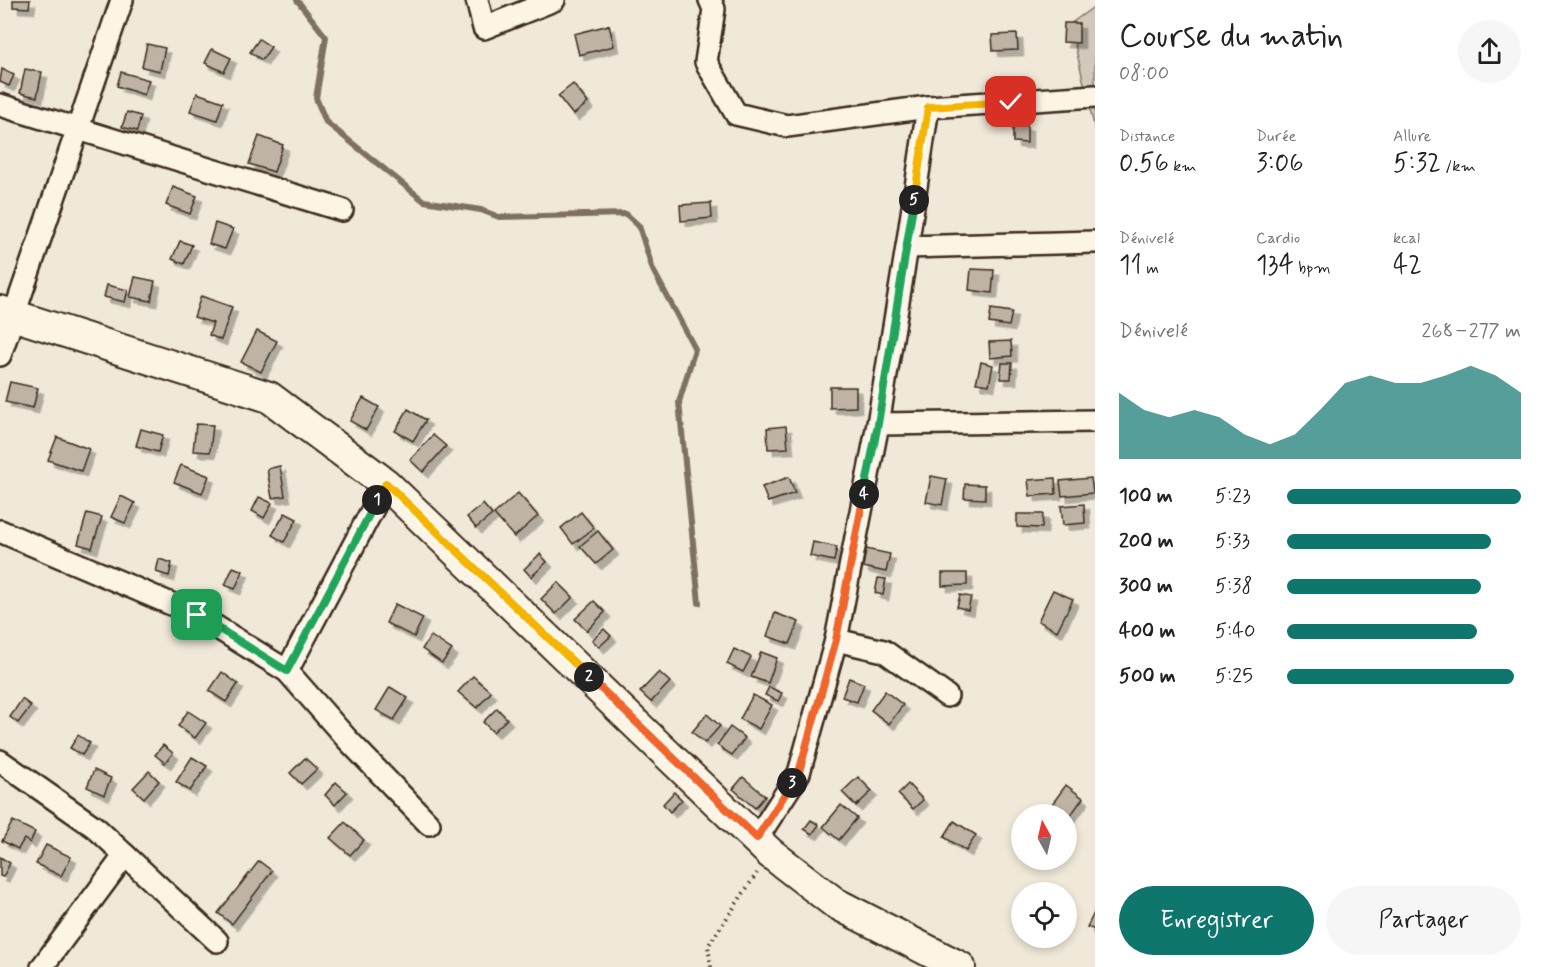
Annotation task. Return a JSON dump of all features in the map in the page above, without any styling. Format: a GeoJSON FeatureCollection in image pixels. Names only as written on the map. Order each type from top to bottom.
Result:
{"type":"FeatureCollection","features":[{"type":"Feature","properties":{"kind":"street"},"geometry":{"type":"LineString","coordinates":[[0,355],[7,313],[77,128],[122,0]]}},
{"type":"Feature","properties":{"kind":"street"},"geometry":{"type":"LineString","coordinates":[[477,0],[484,28],[554,0]]}},
{"type":"Feature","properties":{"kind":"street"},"geometry":{"type":"LineString","coordinates":[[710,0],[714,9],[706,62],[736,114],[787,126],[928,107],[1095,96]]}},
{"type":"Feature","properties":{"kind":"street"},"geometry":{"type":"LineString","coordinates":[[0,105],[342,210]]}},
{"type":"Feature","properties":{"kind":"street"},"geometry":{"type":"LineString","coordinates":[[764,846],[799,772],[836,640],[878,424],[928,107]]}},
{"type":"Feature","properties":{"kind":"street"},"geometry":{"type":"LineString","coordinates":[[907,248],[1095,242]]}},
{"type":"Feature","properties":{"kind":"street"},"geometry":{"type":"LineString","coordinates":[[7,313],[269,397],[386,483],[764,846],[835,903],[960,967]]}},
{"type":"Feature","properties":{"kind":"street"},"geometry":{"type":"LineString","coordinates":[[878,424],[1095,421]]}},
{"type":"Feature","properties":{"kind":"street"},"geometry":{"type":"LineString","coordinates":[[287,671],[386,483]]}},
{"type":"Feature","properties":{"kind":"street"},"geometry":{"type":"LineString","coordinates":[[0,531],[197,615],[287,671],[347,739],[429,824]]}},
{"type":"Feature","properties":{"kind":"street"},"geometry":{"type":"LineString","coordinates":[[836,640],[884,651],[947,696]]}},
{"type":"Feature","properties":{"kind":"street"},"geometry":{"type":"LineString","coordinates":[[0,761],[96,828],[217,941]]}},
{"type":"Feature","properties":{"kind":"street"},"geometry":{"type":"LineString","coordinates":[[42,967],[124,855]]}},
{"type":"Feature","properties":{"kind":"path"},"geometry":{"type":"LineString","coordinates":[[711,967],[708,946],[764,846]]}},
{"type":"Feature","properties":{"kind":"shaded area"},"geometry":{"type":"Polygon","coordinates":[[[1095,6],[1095,130],[1070,24],[1095,6]]]}},
{"type":"Feature","properties":{"kind":"building"},"geometry":{"type":"Polygon","coordinates":[[[13,0],[30,0],[29,8],[13,7],[13,0]]]}},
{"type":"Feature","properties":{"kind":"building"},"geometry":{"type":"Polygon","coordinates":[[[1064,23],[1079,23],[1079,43],[1063,42],[1064,23]]]}},
{"type":"Feature","properties":{"kind":"building"},"geometry":{"type":"Polygon","coordinates":[[[609,25],[614,46],[579,55],[574,34],[609,25]]]}},
{"type":"Feature","properties":{"kind":"building"},"geometry":{"type":"Polygon","coordinates":[[[1017,34],[1018,50],[993,51],[992,35],[1017,34]]]}},
{"type":"Feature","properties":{"kind":"building"},"geometry":{"type":"Polygon","coordinates":[[[259,39],[271,47],[262,60],[250,52],[259,39]]]}},
{"type":"Feature","properties":{"kind":"building"},"geometry":{"type":"Polygon","coordinates":[[[147,44],[165,48],[160,71],[142,67],[147,44]]]}},
{"type":"Feature","properties":{"kind":"building"},"geometry":{"type":"Polygon","coordinates":[[[212,49],[231,58],[224,72],[205,63],[212,49]]]}},
{"type":"Feature","properties":{"kind":"building"},"geometry":{"type":"Polygon","coordinates":[[[2,69],[14,75],[9,86],[0,82],[2,69]]]}},
{"type":"Feature","properties":{"kind":"building"},"geometry":{"type":"Polygon","coordinates":[[[25,69],[42,72],[37,97],[20,93],[25,69]]]}},
{"type":"Feature","properties":{"kind":"building"},"geometry":{"type":"Polygon","coordinates":[[[121,72],[149,80],[144,95],[117,86],[121,72]]]}},
{"type":"Feature","properties":{"kind":"building"},"geometry":{"type":"Polygon","coordinates":[[[573,84],[588,103],[573,115],[558,96],[573,84]]]}},
{"type":"Feature","properties":{"kind":"building"},"geometry":{"type":"Polygon","coordinates":[[[197,93],[223,102],[217,120],[190,111],[197,93]]]}},
{"type":"Feature","properties":{"kind":"building"},"geometry":{"type":"Polygon","coordinates":[[[127,112],[141,116],[137,131],[122,127],[127,112]]]}},
{"type":"Feature","properties":{"kind":"building"},"geometry":{"type":"Polygon","coordinates":[[[1013,125],[1027,125],[1027,143],[1013,142],[1013,125]]]}},
{"type":"Feature","properties":{"kind":"building"},"geometry":{"type":"Polygon","coordinates":[[[259,136],[283,145],[274,172],[249,164],[259,136]]]}},
{"type":"Feature","properties":{"kind":"building"},"geometry":{"type":"Polygon","coordinates":[[[173,187],[197,196],[190,214],[166,205],[173,187]]]}},
{"type":"Feature","properties":{"kind":"building"},"geometry":{"type":"Polygon","coordinates":[[[711,203],[712,218],[681,221],[680,205],[711,203]]]}},
{"type":"Feature","properties":{"kind":"building"},"geometry":{"type":"Polygon","coordinates":[[[215,223],[233,229],[225,249],[209,244],[215,223]]]}},
{"type":"Feature","properties":{"kind":"building"},"geometry":{"type":"Polygon","coordinates":[[[180,241],[192,245],[184,264],[172,259],[180,241]]]}},
{"type":"Feature","properties":{"kind":"building"},"geometry":{"type":"Polygon","coordinates":[[[971,269],[994,270],[992,293],[969,290],[971,269]]]}},
{"type":"Feature","properties":{"kind":"building"},"geometry":{"type":"Polygon","coordinates":[[[135,277],[155,281],[151,301],[130,297],[135,277]]]}},
{"type":"Feature","properties":{"kind":"building"},"geometry":{"type":"Polygon","coordinates":[[[107,285],[128,290],[125,302],[104,297],[107,285]]]}},
{"type":"Feature","properties":{"kind":"building"},"geometry":{"type":"Polygon","coordinates":[[[201,296],[232,307],[221,340],[209,335],[213,323],[194,317],[201,296]]]}},
{"type":"Feature","properties":{"kind":"building"},"geometry":{"type":"Polygon","coordinates":[[[991,309],[1012,312],[1009,326],[989,323],[991,309]]]}},
{"type":"Feature","properties":{"kind":"building"},"geometry":{"type":"Polygon","coordinates":[[[257,331],[277,341],[261,372],[241,362],[257,331]]]}},
{"type":"Feature","properties":{"kind":"building"},"geometry":{"type":"Polygon","coordinates":[[[1011,341],[1012,356],[990,358],[989,342],[1011,341]]]}},
{"type":"Feature","properties":{"kind":"building"},"geometry":{"type":"Polygon","coordinates":[[[981,362],[993,365],[989,385],[976,383],[981,362]]]}},
{"type":"Feature","properties":{"kind":"building"},"geometry":{"type":"Polygon","coordinates":[[[1002,363],[1012,363],[1011,379],[1000,379],[1002,363]]]}},
{"type":"Feature","properties":{"kind":"building"},"geometry":{"type":"Polygon","coordinates":[[[10,382],[38,388],[33,408],[5,402],[10,382]]]}},
{"type":"Feature","properties":{"kind":"building"},"geometry":{"type":"Polygon","coordinates":[[[830,387],[856,387],[856,407],[830,408],[830,387]]]}},
{"type":"Feature","properties":{"kind":"building"},"geometry":{"type":"Polygon","coordinates":[[[363,398],[379,407],[366,430],[350,421],[363,398]]]}},
{"type":"Feature","properties":{"kind":"building"},"geometry":{"type":"Polygon","coordinates":[[[408,409],[426,420],[413,441],[395,431],[408,409]]]}},
{"type":"Feature","properties":{"kind":"building"},"geometry":{"type":"Polygon","coordinates":[[[196,424],[213,425],[210,452],[193,451],[196,424]]]}},
{"type":"Feature","properties":{"kind":"building"},"geometry":{"type":"Polygon","coordinates":[[[786,426],[788,448],[768,449],[767,428],[786,426]]]}},
{"type":"Feature","properties":{"kind":"building"},"geometry":{"type":"Polygon","coordinates":[[[141,429],[163,435],[158,452],[136,446],[141,429]]]}},
{"type":"Feature","properties":{"kind":"building"},"geometry":{"type":"Polygon","coordinates":[[[433,435],[446,446],[423,472],[410,460],[433,435]]]}},
{"type":"Feature","properties":{"kind":"building"},"geometry":{"type":"Polygon","coordinates":[[[57,437],[89,449],[81,471],[48,460],[57,437]]]}},
{"type":"Feature","properties":{"kind":"building"},"geometry":{"type":"Polygon","coordinates":[[[181,465],[209,476],[202,493],[174,482],[181,465]]]}},
{"type":"Feature","properties":{"kind":"building"},"geometry":{"type":"Polygon","coordinates":[[[280,466],[285,496],[272,498],[267,469],[280,466]]]}},
{"type":"Feature","properties":{"kind":"building"},"geometry":{"type":"Polygon","coordinates":[[[931,476],[947,479],[942,505],[926,502],[931,476]]]}},
{"type":"Feature","properties":{"kind":"building"},"geometry":{"type":"Polygon","coordinates":[[[789,477],[795,493],[768,502],[762,487],[789,477]]]}},
{"type":"Feature","properties":{"kind":"building"},"geometry":{"type":"Polygon","coordinates":[[[1055,478],[1056,494],[1030,496],[1028,480],[1055,478]]]}},
{"type":"Feature","properties":{"kind":"building"},"geometry":{"type":"Polygon","coordinates":[[[1091,478],[1093,493],[1062,496],[1060,481],[1091,478]]]}},
{"type":"Feature","properties":{"kind":"building"},"geometry":{"type":"Polygon","coordinates":[[[965,484],[985,485],[985,499],[964,498],[965,484]]]}},
{"type":"Feature","properties":{"kind":"building"},"geometry":{"type":"Polygon","coordinates":[[[518,493],[538,516],[514,537],[494,514],[518,493]]]}},
{"type":"Feature","properties":{"kind":"building"},"geometry":{"type":"Polygon","coordinates":[[[121,496],[135,503],[125,523],[111,517],[121,496]]]}},
{"type":"Feature","properties":{"kind":"building"},"geometry":{"type":"Polygon","coordinates":[[[259,497],[272,503],[264,518],[252,511],[259,497]]]}},
{"type":"Feature","properties":{"kind":"building"},"geometry":{"type":"Polygon","coordinates":[[[483,504],[492,515],[476,528],[467,517],[483,504]]]}},
{"type":"Feature","properties":{"kind":"building"},"geometry":{"type":"Polygon","coordinates":[[[1084,504],[1085,523],[1063,525],[1061,506],[1084,504]]]}},
{"type":"Feature","properties":{"kind":"building"},"geometry":{"type":"Polygon","coordinates":[[[581,512],[594,528],[573,544],[561,528],[581,512]]]}},
{"type":"Feature","properties":{"kind":"building"},"geometry":{"type":"Polygon","coordinates":[[[87,513],[102,517],[92,548],[78,544],[87,513]]]}},
{"type":"Feature","properties":{"kind":"building"},"geometry":{"type":"Polygon","coordinates":[[[285,513],[297,519],[284,542],[272,535],[285,513]]]}},
{"type":"Feature","properties":{"kind":"building"},"geometry":{"type":"Polygon","coordinates":[[[1017,514],[1043,514],[1042,528],[1017,527],[1017,514]]]}},
{"type":"Feature","properties":{"kind":"building"},"geometry":{"type":"Polygon","coordinates":[[[598,531],[613,550],[596,564],[580,546],[598,531]]]}},
{"type":"Feature","properties":{"kind":"building"},"geometry":{"type":"Polygon","coordinates":[[[813,542],[837,547],[834,561],[810,556],[813,542]]]}},
{"type":"Feature","properties":{"kind":"building"},"geometry":{"type":"Polygon","coordinates":[[[866,549],[890,554],[886,572],[863,567],[866,549]]]}},
{"type":"Feature","properties":{"kind":"building"},"geometry":{"type":"Polygon","coordinates":[[[540,554],[547,562],[531,577],[524,569],[540,554]]]}},
{"type":"Feature","properties":{"kind":"building"},"geometry":{"type":"Polygon","coordinates":[[[159,559],[172,563],[169,576],[156,572],[159,559]]]}},
{"type":"Feature","properties":{"kind":"building"},"geometry":{"type":"Polygon","coordinates":[[[233,567],[243,571],[235,589],[225,585],[233,567]]]}},
{"type":"Feature","properties":{"kind":"building"},"geometry":{"type":"Polygon","coordinates":[[[942,573],[967,573],[967,585],[942,586],[942,573]]]}},
{"type":"Feature","properties":{"kind":"building"},"geometry":{"type":"Polygon","coordinates":[[[878,578],[886,579],[883,595],[875,593],[878,578]]]}},
{"type":"Feature","properties":{"kind":"building"},"geometry":{"type":"Polygon","coordinates":[[[558,582],[573,597],[556,614],[541,599],[558,582]]]}},
{"type":"Feature","properties":{"kind":"building"},"geometry":{"type":"Polygon","coordinates":[[[1053,590],[1073,599],[1057,631],[1038,621],[1053,590]]]}},
{"type":"Feature","properties":{"kind":"building"},"geometry":{"type":"Polygon","coordinates":[[[960,595],[971,597],[968,610],[957,607],[960,595]]]}},
{"type":"Feature","properties":{"kind":"building"},"geometry":{"type":"Polygon","coordinates":[[[594,601],[605,612],[587,631],[575,619],[594,601]]]}},
{"type":"Feature","properties":{"kind":"building"},"geometry":{"type":"Polygon","coordinates":[[[395,604],[423,618],[414,637],[386,623],[395,604]]]}},
{"type":"Feature","properties":{"kind":"building"},"geometry":{"type":"Polygon","coordinates":[[[775,613],[799,622],[790,644],[767,636],[775,613]]]}},
{"type":"Feature","properties":{"kind":"building"},"geometry":{"type":"Polygon","coordinates":[[[604,629],[611,636],[599,647],[592,640],[604,629]]]}},
{"type":"Feature","properties":{"kind":"building"},"geometry":{"type":"Polygon","coordinates":[[[431,636],[452,650],[442,663],[422,649],[431,636]]]}},
{"type":"Feature","properties":{"kind":"building"},"geometry":{"type":"Polygon","coordinates":[[[734,649],[751,657],[743,672],[727,664],[734,649]]]}},
{"type":"Feature","properties":{"kind":"building"},"geometry":{"type":"Polygon","coordinates":[[[761,652],[777,658],[768,683],[751,677],[761,652]]]}},
{"type":"Feature","properties":{"kind":"building"},"geometry":{"type":"Polygon","coordinates":[[[222,672],[238,684],[226,702],[209,691],[222,672]]]}},
{"type":"Feature","properties":{"kind":"building"},"geometry":{"type":"Polygon","coordinates":[[[659,672],[670,682],[651,702],[640,692],[659,672]]]}},
{"type":"Feature","properties":{"kind":"building"},"geometry":{"type":"Polygon","coordinates":[[[473,676],[491,692],[477,708],[458,692],[473,676]]]}},
{"type":"Feature","properties":{"kind":"building"},"geometry":{"type":"Polygon","coordinates":[[[849,678],[864,684],[857,702],[842,697],[849,678]]]}},
{"type":"Feature","properties":{"kind":"building"},"geometry":{"type":"Polygon","coordinates":[[[390,687],[408,698],[394,720],[376,710],[390,687]]]}},
{"type":"Feature","properties":{"kind":"building"},"geometry":{"type":"Polygon","coordinates":[[[769,687],[782,693],[778,701],[765,695],[769,687]]]}},
{"type":"Feature","properties":{"kind":"building"},"geometry":{"type":"Polygon","coordinates":[[[885,691],[903,705],[889,724],[871,710],[885,691]]]}},
{"type":"Feature","properties":{"kind":"building"},"geometry":{"type":"Polygon","coordinates":[[[753,695],[772,705],[759,729],[740,719],[753,695]]]}},
{"type":"Feature","properties":{"kind":"building"},"geometry":{"type":"Polygon","coordinates":[[[22,699],[31,706],[18,723],[10,717],[22,699]]]}},
{"type":"Feature","properties":{"kind":"building"},"geometry":{"type":"Polygon","coordinates":[[[497,708],[507,719],[493,732],[483,722],[497,708]]]}},
{"type":"Feature","properties":{"kind":"building"},"geometry":{"type":"Polygon","coordinates":[[[188,711],[206,723],[195,738],[178,726],[188,711]]]}},
{"type":"Feature","properties":{"kind":"building"},"geometry":{"type":"Polygon","coordinates":[[[707,714],[720,726],[705,743],[692,732],[707,714]]]}},
{"type":"Feature","properties":{"kind":"building"},"geometry":{"type":"Polygon","coordinates":[[[730,727],[745,738],[732,755],[717,745],[730,727]]]}},
{"type":"Feature","properties":{"kind":"building"},"geometry":{"type":"Polygon","coordinates":[[[78,735],[90,743],[82,755],[70,748],[78,735]]]}},
{"type":"Feature","properties":{"kind":"building"},"geometry":{"type":"Polygon","coordinates":[[[163,745],[173,753],[165,763],[155,755],[163,745]]]}},
{"type":"Feature","properties":{"kind":"building"},"geometry":{"type":"Polygon","coordinates":[[[192,757],[207,766],[190,791],[176,782],[192,757]]]}},
{"type":"Feature","properties":{"kind":"building"},"geometry":{"type":"Polygon","coordinates":[[[305,758],[317,769],[301,784],[290,773],[305,758]]]}},
{"type":"Feature","properties":{"kind":"building"},"geometry":{"type":"Polygon","coordinates":[[[94,770],[111,778],[104,795],[87,787],[94,770]]]}},
{"type":"Feature","properties":{"kind":"building"},"geometry":{"type":"Polygon","coordinates":[[[149,771],[159,781],[144,798],[133,788],[149,771]]]}},
{"type":"Feature","properties":{"kind":"building"},"geometry":{"type":"Polygon","coordinates":[[[743,777],[765,796],[755,808],[733,789],[743,777]]]}},
{"type":"Feature","properties":{"kind":"building"},"geometry":{"type":"Polygon","coordinates":[[[858,777],[872,791],[856,806],[842,792],[858,777]]]}},
{"type":"Feature","properties":{"kind":"building"},"geometry":{"type":"Polygon","coordinates":[[[336,782],[347,792],[335,805],[325,795],[336,782]]]}},
{"type":"Feature","properties":{"kind":"building"},"geometry":{"type":"Polygon","coordinates":[[[908,784],[923,800],[913,809],[898,794],[908,784]]]}},
{"type":"Feature","properties":{"kind":"building"},"geometry":{"type":"Polygon","coordinates":[[[1066,785],[1083,798],[1077,806],[1077,804],[1052,804],[1066,785]]]}},
{"type":"Feature","properties":{"kind":"building"},"geometry":{"type":"Polygon","coordinates":[[[674,792],[682,800],[670,812],[663,804],[674,792]]]}},
{"type":"Feature","properties":{"kind":"building"},"geometry":{"type":"Polygon","coordinates":[[[841,805],[857,818],[839,840],[823,827],[841,805]]]}},
{"type":"Feature","properties":{"kind":"building"},"geometry":{"type":"Polygon","coordinates":[[[811,820],[819,825],[812,834],[804,829],[811,820]]]}},
{"type":"Feature","properties":{"kind":"building"},"geometry":{"type":"Polygon","coordinates":[[[13,821],[35,832],[30,843],[24,839],[18,849],[2,841],[13,821]]]}},
{"type":"Feature","properties":{"kind":"building"},"geometry":{"type":"Polygon","coordinates":[[[954,821],[976,835],[966,851],[944,837],[954,821]]]}},
{"type":"Feature","properties":{"kind":"building"},"geometry":{"type":"Polygon","coordinates":[[[345,822],[364,840],[350,855],[330,838],[345,822]]]}},
{"type":"Feature","properties":{"kind":"building"},"geometry":{"type":"Polygon","coordinates":[[[46,845],[71,857],[61,876],[36,864],[46,845]]]}},
{"type":"Feature","properties":{"kind":"building"},"geometry":{"type":"Polygon","coordinates":[[[0,857],[10,863],[3,877],[0,876],[0,857]]]}},
{"type":"Feature","properties":{"kind":"building"},"geometry":{"type":"Polygon","coordinates":[[[259,861],[272,871],[232,924],[218,913],[259,861]]]}},
{"type":"Feature","properties":{"kind":"building"},"geometry":{"type":"Polygon","coordinates":[[[1095,911],[1095,930],[1087,927],[1095,911]]]}},
{"type":"Feature","properties":{"kind":"waterway"},"geometry":{"type":"LineString","coordinates":[[297,0],[326,37],[316,98],[326,122],[424,201],[481,210],[499,217],[626,214],[639,226],[653,270],[695,349],[679,402],[699,603]]}},
{"type":"Feature","properties":{"kind":"route"},"geometry":{"type":"LineString","coordinates":[[197,615],[287,671],[386,483],[757,838],[799,772],[836,640],[878,424],[928,107],[1011,102]]}}]}
